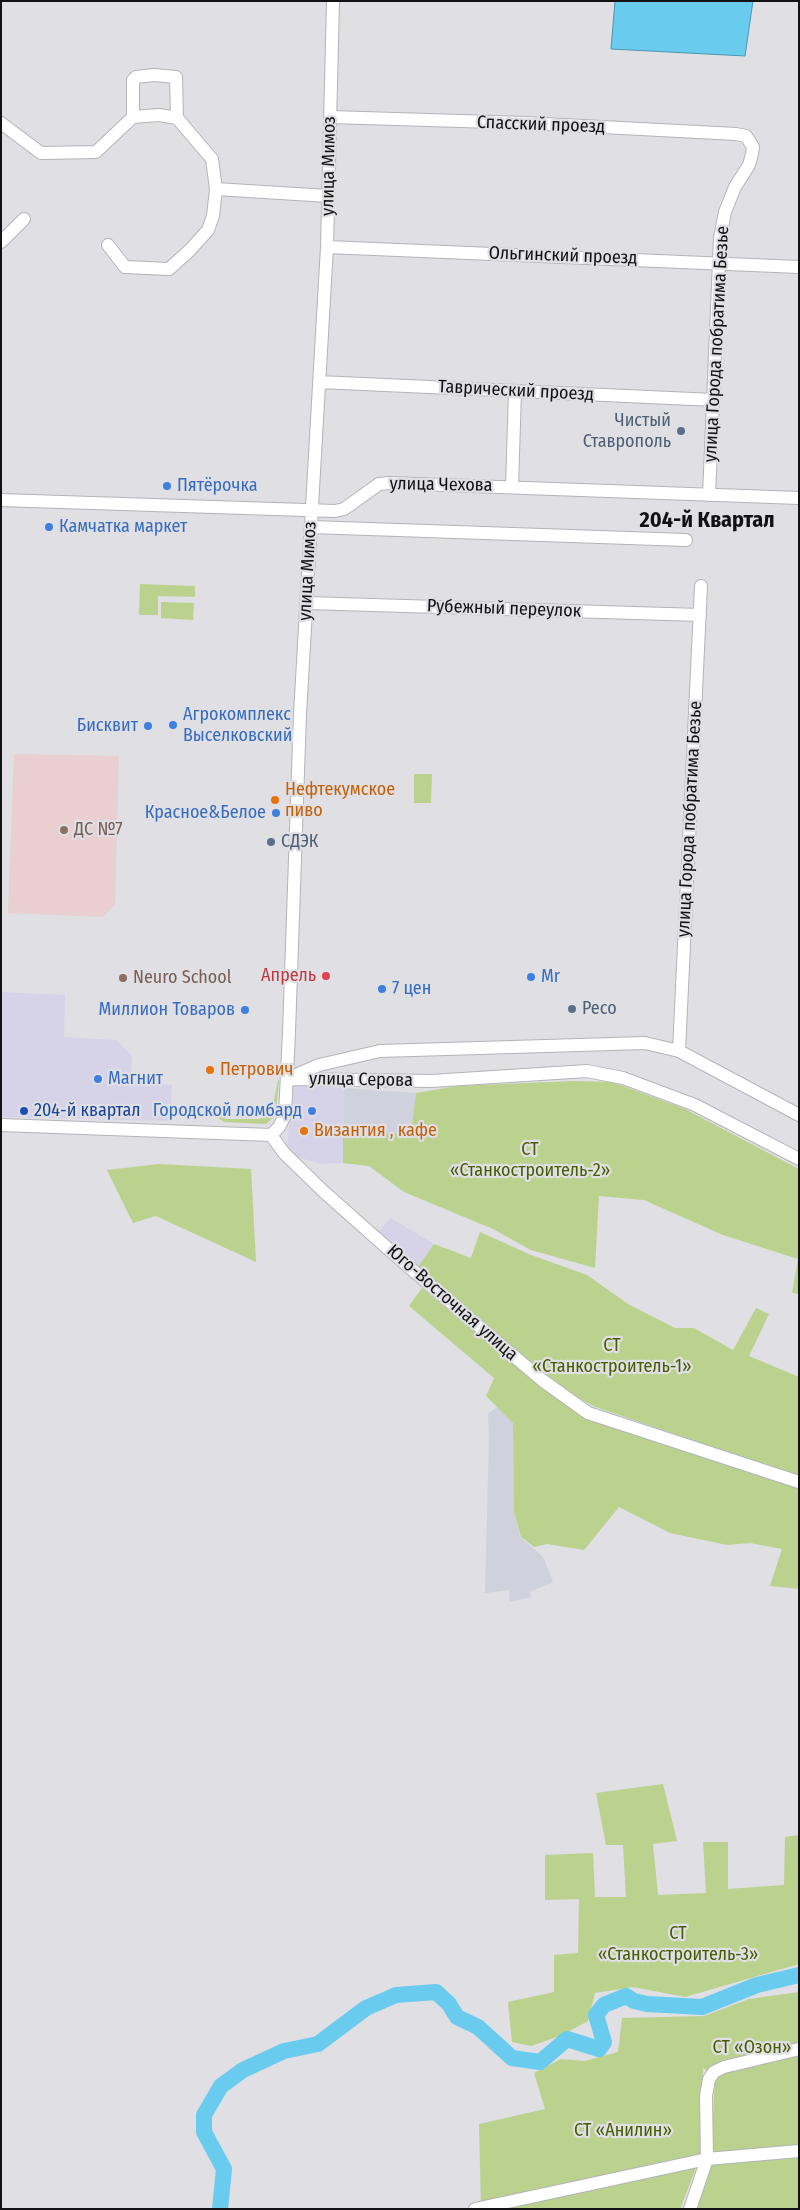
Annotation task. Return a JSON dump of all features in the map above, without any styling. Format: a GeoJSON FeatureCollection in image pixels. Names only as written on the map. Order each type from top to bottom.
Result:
{"type":"FeatureCollection","features":[{"type":"Feature","properties":{"kind":"street","name":"улица Мимоз"},"geometry":{"type":"LineString","coordinates":[[270,1135],[279,1127],[285,1115],[287,1079],[298,762],[327,247],[333,1]]}},
{"type":"Feature","properties":{"kind":"street"},"geometry":{"type":"LineString","coordinates":[[133,117],[133,80],[136,77],[154,75],[176,76],[177,118]]}},
{"type":"Feature","properties":{"kind":"street"},"geometry":{"type":"LineString","coordinates":[[1,123],[41,153],[96,152],[133,117],[159,115],[177,118],[212,158],[216,189],[213,216],[208,230],[169,270],[125,267],[108,245]]}},
{"type":"Feature","properties":{"kind":"street","name":"Спасский проезд"},"geometry":{"type":"LineString","coordinates":[[330,117],[526,123],[736,134],[746,136],[750,141]]}},
{"type":"Feature","properties":{"kind":"street","name":"улица Города побратима Безье"},"geometry":{"type":"LineString","coordinates":[[709,495],[718,263],[725,212],[735,187],[749,165],[753,147],[750,141]]}},
{"type":"Feature","properties":{"kind":"street"},"geometry":{"type":"LineString","coordinates":[[216,189],[328,196]]}},
{"type":"Feature","properties":{"kind":"street"},"geometry":{"type":"LineString","coordinates":[[1,242],[24,219]]}},
{"type":"Feature","properties":{"kind":"street","name":"Ольгинский проезд"},"geometry":{"type":"LineString","coordinates":[[327,247],[799,267]]}},
{"type":"Feature","properties":{"kind":"street","name":"Таврический проезд"},"geometry":{"type":"LineString","coordinates":[[319,382],[714,400]]}},
{"type":"Feature","properties":{"kind":"street"},"geometry":{"type":"LineString","coordinates":[[512,487],[515,391]]}},
{"type":"Feature","properties":{"kind":"street","name":"улица Чехова"},"geometry":{"type":"LineString","coordinates":[[1,500],[334,511],[344,509],[379,484],[390,483],[799,498]]}},
{"type":"Feature","properties":{"kind":"street"},"geometry":{"type":"LineString","coordinates":[[311,527],[686,540]]}},
{"type":"Feature","properties":{"kind":"street","name":"улица Города побратима Безье"},"geometry":{"type":"LineString","coordinates":[[679,1051],[701,586]]}},
{"type":"Feature","properties":{"kind":"street","name":"Рубежный переулок"},"geometry":{"type":"LineString","coordinates":[[307,602],[700,615]]}},
{"type":"Feature","properties":{"kind":"street","name":"улица Серова"},"geometry":{"type":"LineString","coordinates":[[287,1079],[319,1064],[380,1051],[645,1043],[679,1051],[799,1115]]}},
{"type":"Feature","properties":{"kind":"street","name":"улица Серова"},"geometry":{"type":"LineString","coordinates":[[287,1079],[431,1081],[587,1071],[623,1078],[695,1106],[799,1159]]}},
{"type":"Feature","properties":{"kind":"street"},"geometry":{"type":"LineString","coordinates":[[1,1125],[270,1135]]}},
{"type":"Feature","properties":{"kind":"street","name":"Юго-Восточная улица"},"geometry":{"type":"LineString","coordinates":[[270,1135],[284,1153],[310,1178],[394,1254],[542,1380],[588,1413],[799,1482]]}},
{"type":"Feature","properties":{"kind":"street"},"geometry":{"type":"LineString","coordinates":[[690,2209],[707,2159],[706,2096],[709,2079],[714,2072],[724,2067],[799,2049]]}},
{"type":"Feature","properties":{"kind":"street"},"geometry":{"type":"LineString","coordinates":[[475,2209],[707,2159],[799,2151]]}},
{"type":"Feature","properties":{"kind":"shaded area","name":"ДС №7"},"geometry":{"type":"Polygon","coordinates":[[[14,754],[119,756],[115,904],[103,917],[8,913],[14,754]]]}},
{"type":"Feature","properties":{"kind":"shaded area"},"geometry":{"type":"Polygon","coordinates":[[[1,992],[65,995],[64,1037],[117,1040],[132,1056],[131,1082],[172,1085],[170,1121],[1,1117],[1,992]]]}},
{"type":"Feature","properties":{"kind":"shaded area"},"geometry":{"type":"Polygon","coordinates":[[[293,1086],[344,1088],[343,1163],[322,1164],[293,1156],[287,1147],[293,1086]]]}},
{"type":"Feature","properties":{"kind":"shaded area"},"geometry":{"type":"Polygon","coordinates":[[[344,1088],[416,1093],[411,1134],[343,1131],[344,1088]]]}},
{"type":"Feature","properties":{"kind":"shaded area"},"geometry":{"type":"Polygon","coordinates":[[[391,1218],[434,1244],[417,1268],[376,1234],[391,1218]]]}},
{"type":"Feature","properties":{"kind":"shaded area"},"geometry":{"type":"Polygon","coordinates":[[[497,1407],[513,1423],[514,1512],[520,1537],[543,1557],[553,1582],[530,1592],[531,1597],[510,1602],[509,1590],[485,1593],[488,1414],[497,1407]]]}},
{"type":"Feature","properties":{"kind":"green space"},"geometry":{"type":"Polygon","coordinates":[[[140,584],[195,586],[195,597],[158,596],[158,615],[139,615],[140,584]]]}},
{"type":"Feature","properties":{"kind":"green space"},"geometry":{"type":"Polygon","coordinates":[[[161,602],[194,603],[193,620],[161,618],[161,602]]]}},
{"type":"Feature","properties":{"kind":"green space"},"geometry":{"type":"Polygon","coordinates":[[[414,774],[432,774],[431,803],[414,803],[414,774]]]}},
{"type":"Feature","properties":{"kind":"green space"},"geometry":{"type":"Polygon","coordinates":[[[278,1080],[276,1111],[274,1117],[266,1124],[224,1122],[210,1112],[210,1110],[214,1110],[226,1119],[260,1119],[273,1106],[278,1080]]]}},
{"type":"Feature","properties":{"kind":"green space","name":"СТ «Станкостроитель-2»"},"geometry":{"type":"Polygon","coordinates":[[[573,1081],[612,1082],[685,1109],[799,1169],[799,1294],[792,1293],[798,1259],[723,1235],[644,1200],[599,1196],[595,1268],[531,1250],[493,1229],[404,1192],[369,1166],[343,1163],[343,1131],[411,1134],[416,1093],[457,1086],[573,1081]]]}},
{"type":"Feature","properties":{"kind":"green space"},"geometry":{"type":"Polygon","coordinates":[[[159,1164],[251,1169],[256,1262],[156,1216],[133,1223],[107,1170],[159,1164]]]}},
{"type":"Feature","properties":{"kind":"green space","name":"СТ «Станкостроитель-1»"},"geometry":{"type":"Polygon","coordinates":[[[480,1232],[531,1255],[587,1275],[628,1304],[675,1328],[694,1328],[733,1350],[756,1308],[769,1314],[749,1356],[799,1377],[799,1477],[593,1406],[575,1396],[533,1364],[417,1268],[434,1244],[471,1258],[480,1232]]]}},
{"type":"Feature","properties":{"kind":"green space","name":"СТ «Станкостроитель-1»"},"geometry":{"type":"Polygon","coordinates":[[[422,1288],[560,1400],[799,1487],[799,1589],[770,1586],[782,1549],[750,1543],[727,1545],[670,1533],[619,1507],[584,1550],[547,1544],[534,1547],[521,1537],[514,1512],[513,1423],[486,1396],[494,1378],[409,1306],[422,1288]]]}},
{"type":"Feature","properties":{"kind":"green space","name":"СТ «Станкостроитель-3»"},"geometry":{"type":"Polygon","coordinates":[[[663,1784],[677,1841],[653,1844],[658,1895],[706,1893],[703,1842],[728,1842],[728,1889],[784,1885],[785,1837],[799,1835],[799,1964],[685,1997],[633,1987],[595,1993],[588,2021],[562,2035],[531,2046],[512,2042],[508,2002],[554,1992],[554,1955],[578,1953],[579,1899],[545,1900],[545,1855],[593,1853],[595,1897],[626,1897],[623,1845],[606,1845],[596,1793],[663,1784]]]}},
{"type":"Feature","properties":{"kind":"green space"},"geometry":{"type":"Polygon","coordinates":[[[799,1992],[799,2209],[690,2209],[711,2159],[715,2077],[703,2068],[700,2158],[680,2209],[481,2209],[479,2124],[545,2109],[534,2073],[561,2059],[585,2061],[618,2052],[622,2018],[704,2016],[749,1999],[799,1992]]]}},
{"type":"Feature","properties":{"kind":"water"},"geometry":{"type":"Polygon","coordinates":[[[615,1],[753,1],[745,56],[611,49],[615,1]]]}},
{"type":"Feature","properties":{"kind":"waterway"},"geometry":{"type":"LineString","coordinates":[[220,2209],[224,2169],[204,2132],[204,2115],[221,2086],[243,2070],[284,2051],[318,2044],[366,2008],[396,1995],[436,1992],[449,2004],[457,2017],[478,2027],[512,2058],[540,2062],[567,2039],[599,2049],[604,2042],[596,2015],[604,2005],[626,1996],[634,2001],[647,2004],[702,2007],[757,1985],[799,1975]]}},
{"type":"Feature","properties":{"kind":"place","name":"Чистый Ставрополь"},"geometry":{"type":"Point","coordinates":[681,431]}},
{"type":"Feature","properties":{"kind":"place","name":"Пятёрочка"},"geometry":{"type":"Point","coordinates":[167,486]}},
{"type":"Feature","properties":{"kind":"place","name":"Камчатка маркет"},"geometry":{"type":"Point","coordinates":[49,527]}},
{"type":"Feature","properties":{"kind":"place","name":"Агрокомплекс Выселковский"},"geometry":{"type":"Point","coordinates":[173,725]}},
{"type":"Feature","properties":{"kind":"place","name":"Бисквит"},"geometry":{"type":"Point","coordinates":[148,726]}},
{"type":"Feature","properties":{"kind":"place","name":"Нефтекумское пиво"},"geometry":{"type":"Point","coordinates":[275,800]}},
{"type":"Feature","properties":{"kind":"place","name":"Красное&Белое"},"geometry":{"type":"Point","coordinates":[276,813]}},
{"type":"Feature","properties":{"kind":"place","name":"ДС №7"},"geometry":{"type":"Point","coordinates":[64,830]}},
{"type":"Feature","properties":{"kind":"place","name":"СДЭК"},"geometry":{"type":"Point","coordinates":[271,842]}},
{"type":"Feature","properties":{"kind":"place","name":"Апрель"},"geometry":{"type":"Point","coordinates":[326,976]}},
{"type":"Feature","properties":{"kind":"place","name":"Mr"},"geometry":{"type":"Point","coordinates":[531,977]}},
{"type":"Feature","properties":{"kind":"place","name":"Neuro School"},"geometry":{"type":"Point","coordinates":[123,978]}},
{"type":"Feature","properties":{"kind":"place","name":"7 цен"},"geometry":{"type":"Point","coordinates":[382,989]}},
{"type":"Feature","properties":{"kind":"place","name":"Ресо"},"geometry":{"type":"Point","coordinates":[572,1009]}},
{"type":"Feature","properties":{"kind":"place","name":"Миллион Товаров"},"geometry":{"type":"Point","coordinates":[245,1010]}},
{"type":"Feature","properties":{"kind":"place","name":"Петрович"},"geometry":{"type":"Point","coordinates":[210,1070]}},
{"type":"Feature","properties":{"kind":"place","name":"Магнит"},"geometry":{"type":"Point","coordinates":[98,1079]}},
{"type":"Feature","properties":{"kind":"place","name":"204-й квартал"},"geometry":{"type":"Point","coordinates":[24,1111]}},
{"type":"Feature","properties":{"kind":"place","name":"Городской ломбард"},"geometry":{"type":"Point","coordinates":[312,1111]}},
{"type":"Feature","properties":{"kind":"place","name":"Византия , кафе"},"geometry":{"type":"Point","coordinates":[304,1131]}},
{"type":"Feature","properties":{"kind":"district","name":"204-й Квартал"},"geometry":{"type":"Point","coordinates":[707,521]}},
{"type":"Feature","properties":{"kind":"park label","name":"СТ «Озон»"},"geometry":{"type":"Point","coordinates":[752,2048]}},
{"type":"Feature","properties":{"kind":"park label","name":"СТ «Анилин»"},"geometry":{"type":"Point","coordinates":[623,2131]}}]}
